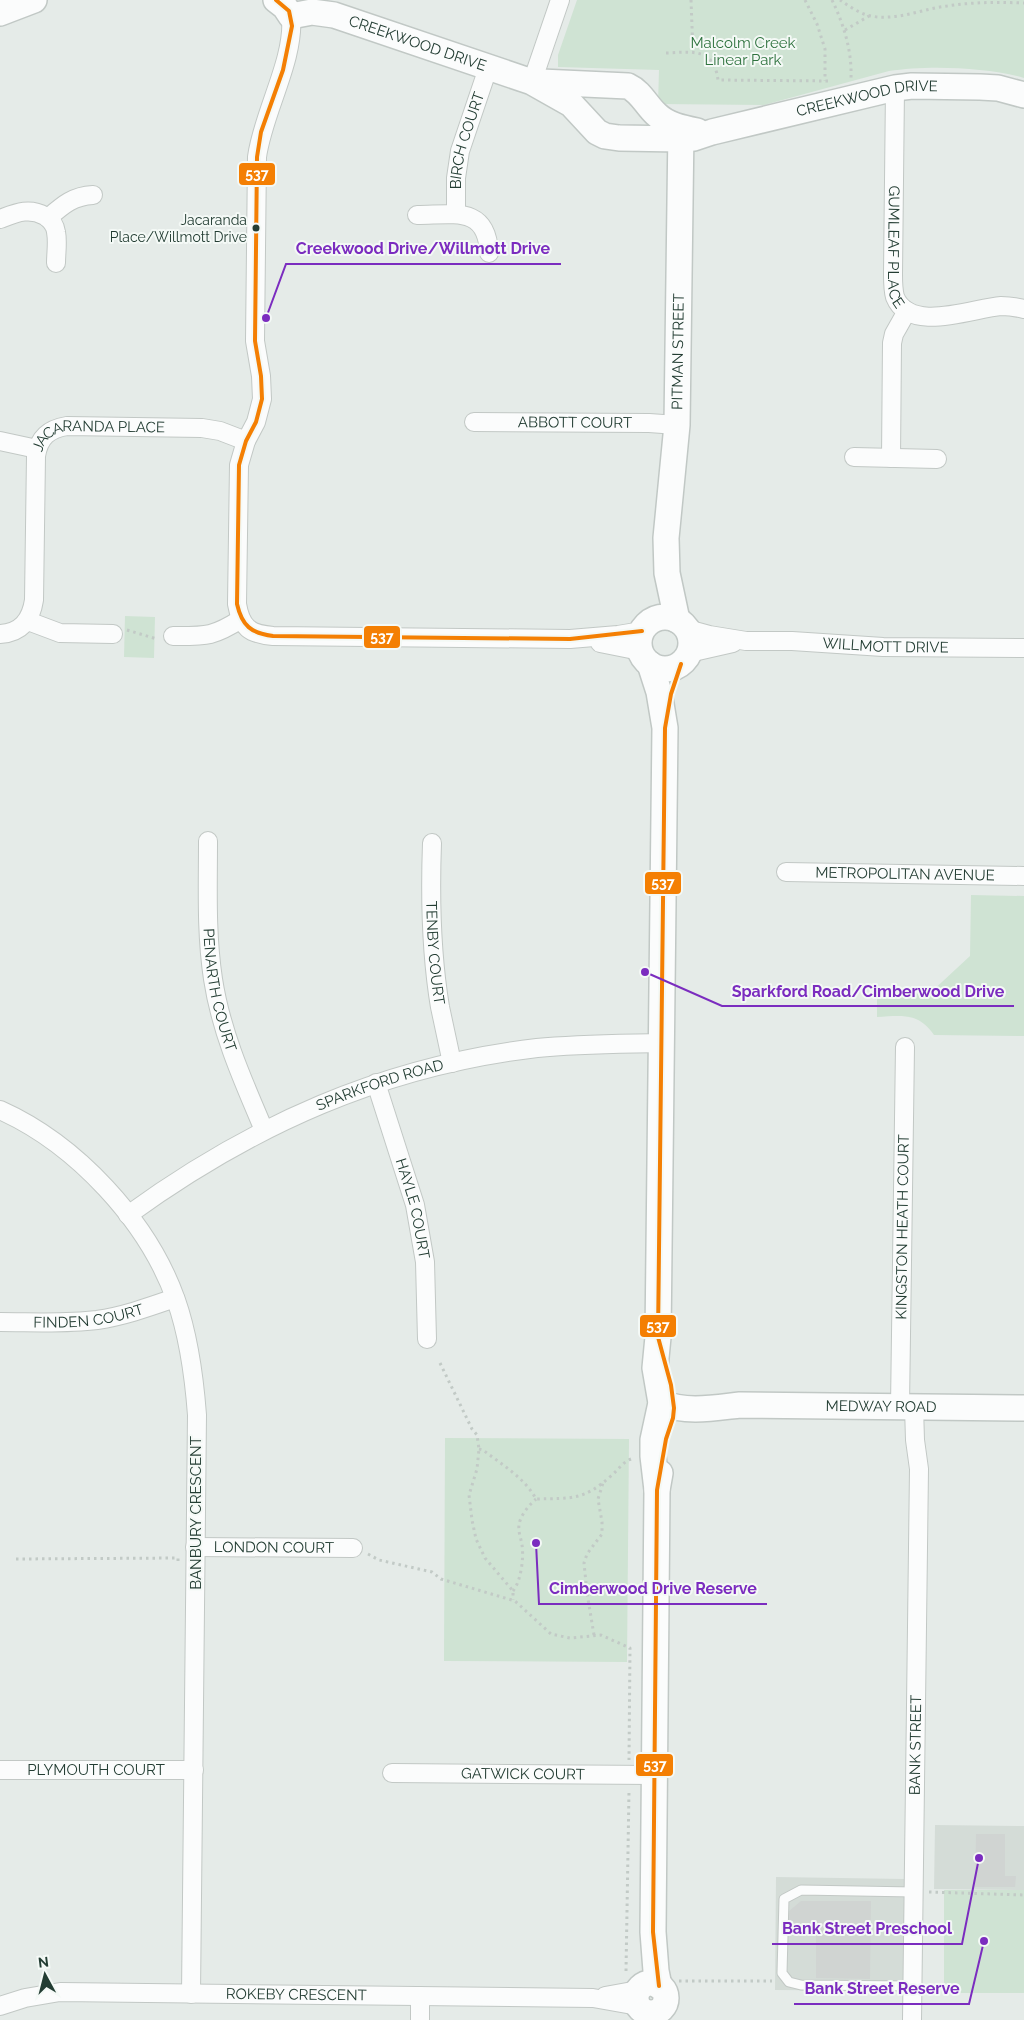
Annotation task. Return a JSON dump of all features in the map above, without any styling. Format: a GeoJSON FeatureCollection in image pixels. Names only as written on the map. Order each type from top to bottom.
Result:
{"type":"FeatureCollection","features":[{"type":"Feature","properties":{"kind":"street"},"geometry":{"type":"LineString","coordinates":[[0,13],[34,0]]}},
{"type":"Feature","properties":{"kind":"street"},"geometry":{"type":"LineString","coordinates":[[532,82],[560,0]]}},
{"type":"Feature","properties":{"kind":"street"},"geometry":{"type":"LineString","coordinates":[[173,636],[206,636],[217,633],[241,619],[237,604],[239,465],[246,441],[256,422],[262,399],[261,376],[255,341],[257,158],[262,132],[283,70],[300,32],[291,7]]}},
{"type":"Feature","properties":{"kind":"street","name":"CREEKWOOD DRIVE"},"geometry":{"type":"LineString","coordinates":[[291,7],[334,15],[532,82],[571,104],[597,132],[605,136],[619,138],[681,133]]}},
{"type":"Feature","properties":{"kind":"street","name":"BIRCH COURT"},"geometry":{"type":"LineString","coordinates":[[456,214],[456,178],[460,151],[488,68]]}},
{"type":"Feature","properties":{"kind":"street","name":"CREEKWOOD DRIVE"},"geometry":{"type":"LineString","coordinates":[[532,82],[628,86],[640,94],[663,120],[681,133],[694,138],[895,88],[912,86],[980,87],[998,88],[1024,95]]}},
{"type":"Feature","properties":{"kind":"street","name":"GUMLEAF PLACE"},"geometry":{"type":"LineString","coordinates":[[895,88],[893,286],[895,297],[907,311],[925,316],[945,316],[1001,306],[1024,309]]}},
{"type":"Feature","properties":{"kind":"street","name":"PITMAN STREET"},"geometry":{"type":"LineString","coordinates":[[658,636],[666,573],[667,518],[677,425],[681,133]]}},
{"type":"Feature","properties":{"kind":"street"},"geometry":{"type":"LineString","coordinates":[[48,218],[65,203],[74,198],[93,195]]}},
{"type":"Feature","properties":{"kind":"street"},"geometry":{"type":"LineString","coordinates":[[0,219],[26,211],[33,211],[48,218],[53,223],[56,234],[56,264]]}},
{"type":"Feature","properties":{"kind":"street"},"geometry":{"type":"LineString","coordinates":[[417,216],[456,214],[476,220],[483,226],[488,240],[489,254]]}},
{"type":"Feature","properties":{"kind":"street"},"geometry":{"type":"LineString","coordinates":[[891,458],[892,343],[894,334],[907,311]]}},
{"type":"Feature","properties":{"kind":"street","name":"ABBOTT COURT"},"geometry":{"type":"LineString","coordinates":[[474,422],[649,423],[677,425]]}},
{"type":"Feature","properties":{"kind":"street","name":"JACARANDA PLACE"},"geometry":{"type":"LineString","coordinates":[[28,621],[34,600],[37,449],[44,435],[50,431],[67,426],[202,428],[220,431],[246,441]]}},
{"type":"Feature","properties":{"kind":"street"},"geometry":{"type":"LineString","coordinates":[[0,441],[37,449]]}},
{"type":"Feature","properties":{"kind":"street"},"geometry":{"type":"LineString","coordinates":[[854,457],[937,459]]}},
{"type":"Feature","properties":{"kind":"street","name":"WILLMOTT DRIVE"},"geometry":{"type":"LineString","coordinates":[[241,619],[253,633],[273,636],[570,639],[620,646],[658,636],[709,635],[746,641],[792,641],[883,647],[1024,648]]}},
{"type":"Feature","properties":{"kind":"street"},"geometry":{"type":"LineString","coordinates":[[0,634],[14,632],[28,621],[60,634],[113,634]]}},
{"type":"Feature","properties":{"kind":"street"},"geometry":{"type":"LineString","coordinates":[[644,1993],[653,1932],[658,1490],[653,1456],[653,1440],[670,1403],[655,1368],[658,1337],[665,728],[671,694],[685,659],[690,637],[658,636]]}},
{"type":"Feature","properties":{"kind":"street"},"geometry":{"type":"LineString","coordinates":[[658,636],[665,669],[685,659]]}},
{"type":"Feature","properties":{"kind":"street"},"geometry":{"type":"LineString","coordinates":[[658,636],[659,692],[665,728]]}},
{"type":"Feature","properties":{"kind":"street","name":"WILLMOTT DRIVE"},"geometry":{"type":"LineString","coordinates":[[685,659],[746,641]]}},
{"type":"Feature","properties":{"kind":"street","name":"PENARTH COURT"},"geometry":{"type":"LineString","coordinates":[[208,842],[209,944],[216,994],[239,1073],[264,1130]]}},
{"type":"Feature","properties":{"kind":"street","name":"TENBY COURT"},"geometry":{"type":"LineString","coordinates":[[432,842],[431,880],[434,955],[440,1006],[452,1063]]}},
{"type":"Feature","properties":{"kind":"street","name":"METROPOLITAN AVENUE"},"geometry":{"type":"LineString","coordinates":[[786,872],[1024,876]]}},
{"type":"Feature","properties":{"kind":"street","name":"SPARKFORD ROAD"},"geometry":{"type":"LineString","coordinates":[[128,1215],[175,1181],[228,1149],[264,1130],[376,1083],[452,1063],[537,1048],[662,1043]]}},
{"type":"Feature","properties":{"kind":"street","name":"KINGSTON HEATH COURT"},"geometry":{"type":"LineString","coordinates":[[905,1047],[913,1407]]}},
{"type":"Feature","properties":{"kind":"street","name":"HAYLE COURT"},"geometry":{"type":"LineString","coordinates":[[376,1083],[415,1205],[424,1262],[427,1339]]}},
{"type":"Feature","properties":{"kind":"street","name":"BANBURY CRESCENT"},"geometry":{"type":"LineString","coordinates":[[0,1110],[45,1135],[67,1151],[91,1171],[128,1215],[157,1258],[175,1298],[186,1335],[195,1381],[197,1415],[192,1994]]}},
{"type":"Feature","properties":{"kind":"street","name":"FINDEN COURT"},"geometry":{"type":"LineString","coordinates":[[0,1322],[76,1322],[96,1320],[135,1312],[175,1298]]}},
{"type":"Feature","properties":{"kind":"street","name":"MEDWAY ROAD"},"geometry":{"type":"LineString","coordinates":[[670,1403],[694,1410],[740,1405],[1024,1408]]}},
{"type":"Feature","properties":{"kind":"street","name":"BANK STREET"},"geometry":{"type":"LineString","coordinates":[[912,2020],[919,1469],[913,1407]]}},
{"type":"Feature","properties":{"kind":"street","name":"LONDON COURT"},"geometry":{"type":"LineString","coordinates":[[195,1547],[353,1548]]}},
{"type":"Feature","properties":{"kind":"street","name":"PLYMOUTH COURT"},"geometry":{"type":"LineString","coordinates":[[0,1770],[194,1770]]}},
{"type":"Feature","properties":{"kind":"street","name":"GATWICK COURT"},"geometry":{"type":"LineString","coordinates":[[392,1773],[654,1775]]}},
{"type":"Feature","properties":{"kind":"street","name":"ROKEBY CRESCENT"},"geometry":{"type":"LineString","coordinates":[[0,2006],[31,1997],[60,1992],[593,1998],[644,1993]]}},
{"type":"Feature","properties":{"kind":"street"},"geometry":{"type":"LineString","coordinates":[[420,1996],[420,2020]]}},
{"type":"Feature","properties":{"kind":"lane"},"geometry":{"type":"LineString","coordinates":[[913,1986],[801,1985],[789,1982],[782,1973],[784,1899],[801,1890],[914,1892]]}},
{"type":"Feature","properties":{"kind":"path"},"geometry":{"type":"LineString","coordinates":[[691,0],[693,52]]}},
{"type":"Feature","properties":{"kind":"path"},"geometry":{"type":"LineString","coordinates":[[805,0],[817,24],[825,50],[825,81]]}},
{"type":"Feature","properties":{"kind":"path"},"geometry":{"type":"LineString","coordinates":[[832,0],[845,30],[851,63],[851,81],[843,81]]}},
{"type":"Feature","properties":{"kind":"path"},"geometry":{"type":"LineString","coordinates":[[840,0],[868,16],[896,17],[946,6],[1024,3]]}},
{"type":"Feature","properties":{"kind":"path"},"geometry":{"type":"LineString","coordinates":[[845,30],[868,16]]}},
{"type":"Feature","properties":{"kind":"path"},"geometry":{"type":"LineString","coordinates":[[666,53],[699,53],[713,61],[718,80],[834,81]]}},
{"type":"Feature","properties":{"kind":"path"},"geometry":{"type":"LineString","coordinates":[[113,634],[116,629],[132,631],[167,642],[172,641],[173,636]]}},
{"type":"Feature","properties":{"kind":"path"},"geometry":{"type":"LineString","coordinates":[[440,1363],[472,1428],[477,1434],[479,1449],[476,1474],[469,1495],[476,1539],[485,1558],[513,1591]]}},
{"type":"Feature","properties":{"kind":"path"},"geometry":{"type":"LineString","coordinates":[[479,1449],[483,1450],[518,1478],[532,1492],[536,1499]]}},
{"type":"Feature","properties":{"kind":"path"},"geometry":{"type":"LineString","coordinates":[[513,1600],[513,1591],[518,1584],[522,1558],[518,1524],[527,1509],[536,1499],[575,1498],[585,1495],[603,1483],[631,1459]]}},
{"type":"Feature","properties":{"kind":"path"},"geometry":{"type":"LineString","coordinates":[[594,1635],[584,1563],[587,1554],[602,1534],[598,1500],[603,1483]]}},
{"type":"Feature","properties":{"kind":"path"},"geometry":{"type":"LineString","coordinates":[[353,1548],[379,1560],[432,1572],[441,1579],[513,1600],[521,1605],[551,1634],[570,1638],[594,1635],[608,1636],[630,1648],[629,1775],[644,1993],[679,1970],[678,1981],[789,1982]]}},
{"type":"Feature","properties":{"kind":"path"},"geometry":{"type":"LineString","coordinates":[[16,1559],[178,1558],[178,1566]]}},
{"type":"Feature","properties":{"kind":"path"},"geometry":{"type":"LineString","coordinates":[[914,1892],[1024,1895]]}},
{"type":"Feature","properties":{"kind":"shaded area"},"geometry":{"type":"Polygon","coordinates":[[[935,1825],[1024,1826],[1024,1890],[934,1889],[935,1825]]]}},
{"type":"Feature","properties":{"kind":"shaded area"},"geometry":{"type":"Polygon","coordinates":[[[776,1877],[905,1879],[904,1991],[775,1990],[776,1877]]]}},
{"type":"Feature","properties":{"kind":"green space","name":"Malcolm Creek Linear Park"},"geometry":{"type":"Polygon","coordinates":[[[577,0],[1024,0],[1024,78],[975,69],[904,69],[889,71],[764,105],[658,104],[659,70],[558,67],[558,55],[577,0]]]}},
{"type":"Feature","properties":{"kind":"green space"},"geometry":{"type":"Polygon","coordinates":[[[125,616],[155,617],[154,658],[124,657],[125,616]]]}},
{"type":"Feature","properties":{"kind":"green space"},"geometry":{"type":"Polygon","coordinates":[[[971,895],[1024,896],[1024,1036],[934,1035],[922,1022],[916,1019],[902,1016],[877,1017],[877,992],[929,994],[970,956],[971,895]]]}},
{"type":"Feature","properties":{"kind":"green space"},"geometry":{"type":"Polygon","coordinates":[[[445,1438],[629,1439],[627,1662],[444,1661],[445,1438]]]}},
{"type":"Feature","properties":{"kind":"green space"},"geometry":{"type":"Polygon","coordinates":[[[944,1890],[1024,1890],[1024,1993],[944,1993],[944,1890]]]}},
{"type":"Feature","properties":{"kind":"building"},"geometry":{"type":"Polygon","coordinates":[[[976,1834],[1005,1834],[1005,1876],[1016,1876],[1015,1887],[975,1887],[976,1834]]]}},
{"type":"Feature","properties":{"kind":"building"},"geometry":{"type":"Polygon","coordinates":[[[801,1901],[871,1901],[870,1979],[816,1978],[816,1931],[788,1931],[788,1912],[801,1901]]]}},
{"type":"Feature","properties":{"kind":"transit line","name":"537"},"geometry":{"type":"LineString","coordinates":[[276,0],[289,11],[292,26],[283,70],[261,132],[257,157],[255,341],[261,376],[262,399],[256,422],[246,441],[239,465],[237,604],[242,618],[253,630],[273,636],[570,639],[642,631]]}},
{"type":"Feature","properties":{"kind":"transit line","name":"537"},"geometry":{"type":"LineString","coordinates":[[659,1986],[653,1932],[657,1490],[666,1439],[673,1418],[674,1408],[671,1385],[658,1337],[665,728],[671,694],[681,664]]}},
{"type":"Feature","properties":{"kind":"place","name":"Jacaranda Place/Willmott Drive"},"geometry":{"type":"Point","coordinates":[256,228]}},
{"type":"Feature","properties":{"kind":"place","name":"Creekwood Drive/Willmott Drive"},"geometry":{"type":"Point","coordinates":[266,318]}},
{"type":"Feature","properties":{"kind":"place","name":"Sparkford Road/Cimberwood Drive"},"geometry":{"type":"Point","coordinates":[645,972]}},
{"type":"Feature","properties":{"kind":"place","name":"Cimberwood Drive Reserve"},"geometry":{"type":"Point","coordinates":[536,1543]}},
{"type":"Feature","properties":{"kind":"place","name":"Bank Street Preschool"},"geometry":{"type":"Point","coordinates":[979,1858]}},
{"type":"Feature","properties":{"kind":"place","name":"Bank Street Reserve"},"geometry":{"type":"Point","coordinates":[984,1941]}}]}
